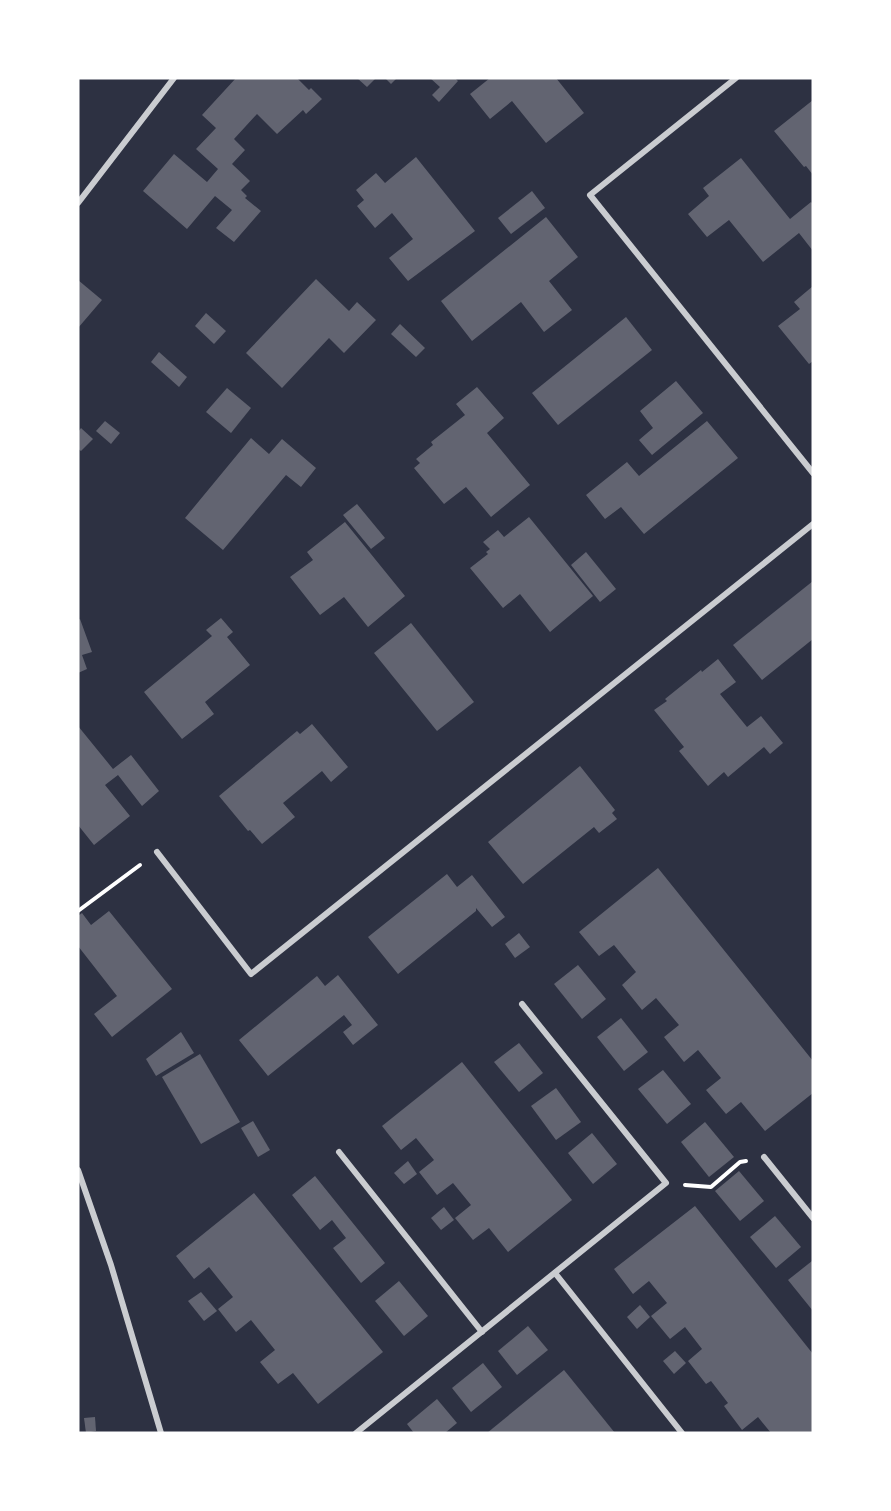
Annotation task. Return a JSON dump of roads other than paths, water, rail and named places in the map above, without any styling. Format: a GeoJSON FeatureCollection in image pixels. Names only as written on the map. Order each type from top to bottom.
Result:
{"type":"FeatureCollection","features":[{"type":"Feature","properties":{"kind":"street"},"geometry":{"type":"LineString","coordinates":[[78,203],[174,78]]}},
{"type":"Feature","properties":{"kind":"street"},"geometry":{"type":"LineString","coordinates":[[736,78],[590,195],[813,473]]}},
{"type":"Feature","properties":{"kind":"street"},"geometry":{"type":"LineString","coordinates":[[157,852],[251,974],[813,524]]}},
{"type":"Feature","properties":{"kind":"street"},"geometry":{"type":"LineString","coordinates":[[356,1433],[666,1183],[522,1004]]}},
{"type":"Feature","properties":{"kind":"street"},"geometry":{"type":"LineString","coordinates":[[339,1152],[482,1332]]}},
{"type":"Feature","properties":{"kind":"street"},"geometry":{"type":"LineString","coordinates":[[764,1157],[813,1218]]}},
{"type":"Feature","properties":{"kind":"street"},"geometry":{"type":"LineString","coordinates":[[78,1170],[80,1184],[111,1265],[161,1433]]}},
{"type":"Feature","properties":{"kind":"street"},"geometry":{"type":"LineString","coordinates":[[555,1273],[682,1433]]}}]}
